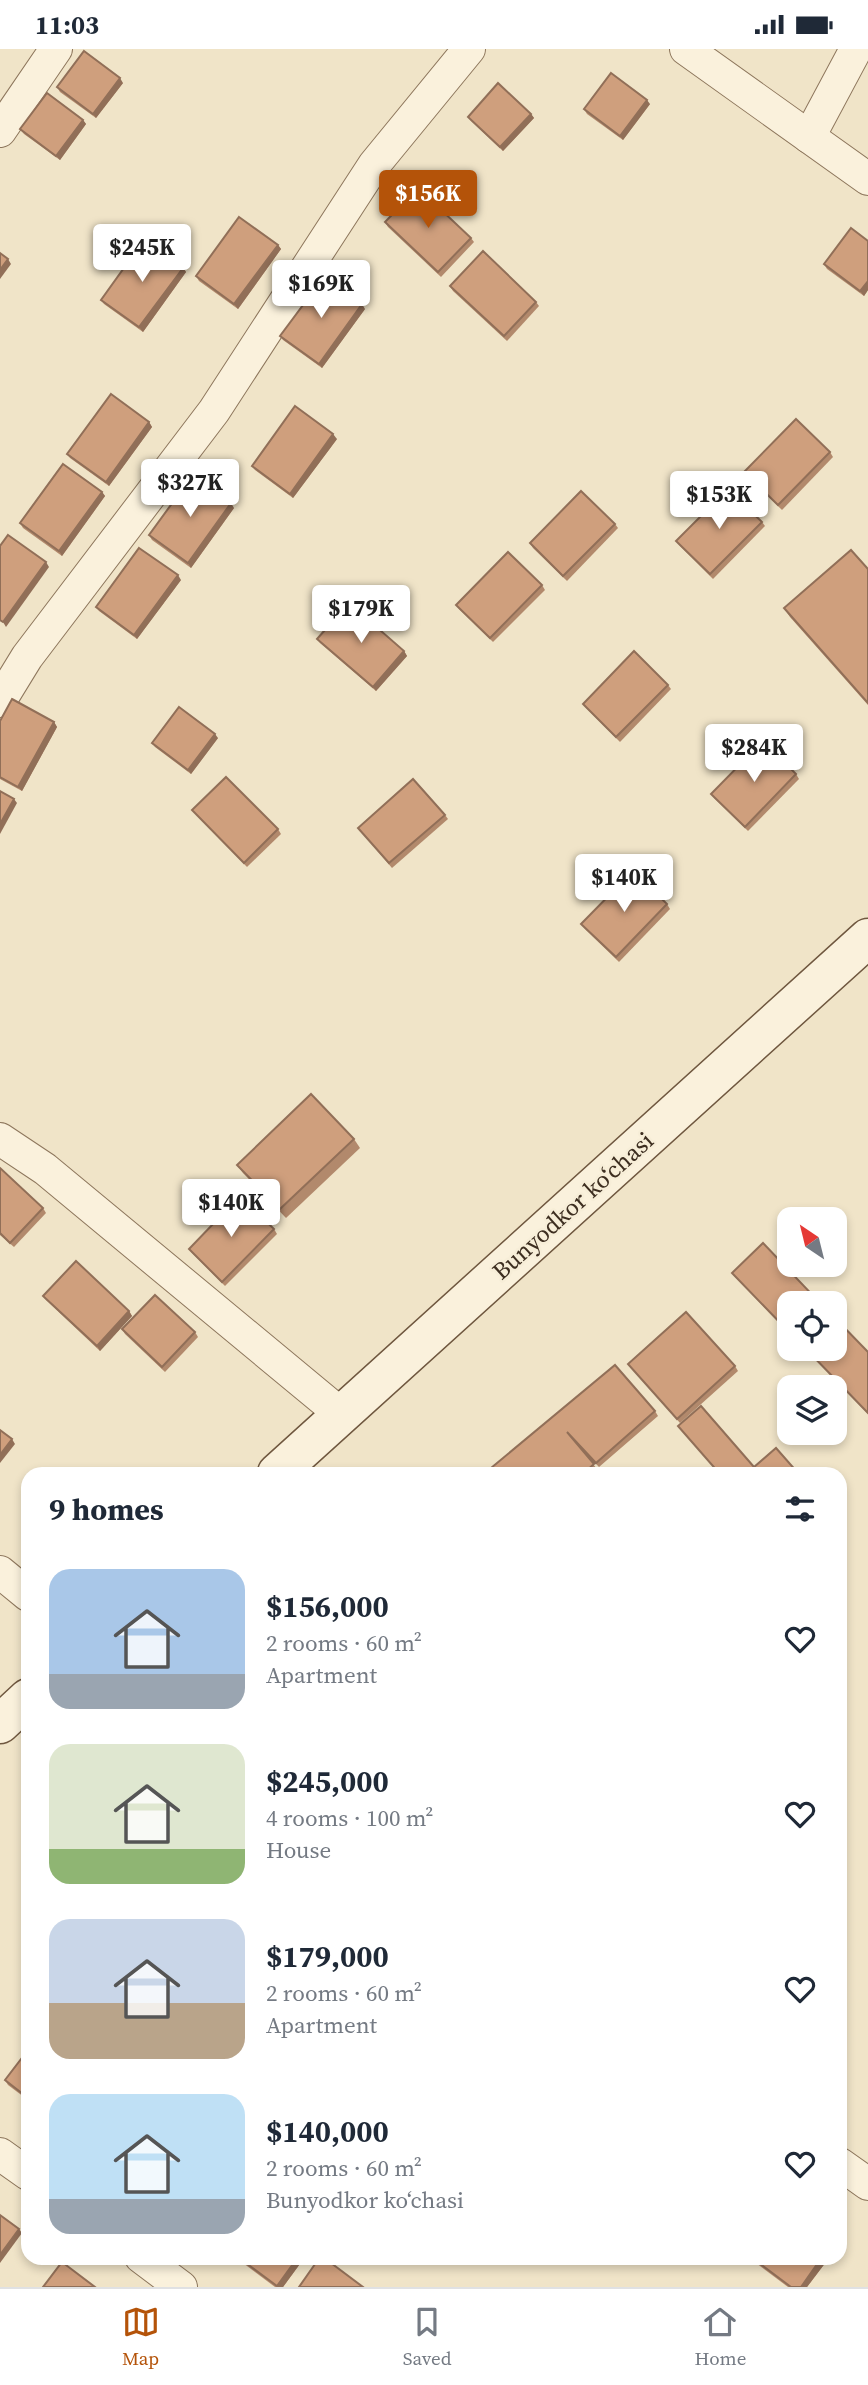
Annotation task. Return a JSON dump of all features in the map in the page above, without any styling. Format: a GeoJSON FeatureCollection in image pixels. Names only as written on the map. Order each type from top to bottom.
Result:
{"type":"FeatureCollection","features":[{"type":"Feature","properties":{"kind":"main road","name":"Bunyodkor koʻchasi"},"geometry":{"type":"LineString","coordinates":[[284,1467],[868,938]]}},
{"type":"Feature","properties":{"kind":"main road"},"geometry":{"type":"LineString","coordinates":[[0,1724],[21,1704]]}},
{"type":"Feature","properties":{"kind":"street"},"geometry":{"type":"LineString","coordinates":[[0,131],[56,49]]}},
{"type":"Feature","properties":{"kind":"street"},"geometry":{"type":"LineString","coordinates":[[0,701],[27,657],[214,411],[374,165],[469,49]]}},
{"type":"Feature","properties":{"kind":"street"},"geometry":{"type":"LineString","coordinates":[[686,49],[868,179]]}},
{"type":"Feature","properties":{"kind":"street"},"geometry":{"type":"LineString","coordinates":[[809,138],[856,49]]}},
{"type":"Feature","properties":{"kind":"street"},"geometry":{"type":"LineString","coordinates":[[0,1139],[45,1169],[342,1415]]}},
{"type":"Feature","properties":{"kind":"street"},"geometry":{"type":"LineString","coordinates":[[0,1572],[21,1589]]}},
{"type":"Feature","properties":{"kind":"street"},"geometry":{"type":"LineString","coordinates":[[0,2154],[21,2169]]}},
{"type":"Feature","properties":{"kind":"street"},"geometry":{"type":"LineString","coordinates":[[847,2169],[868,2184]]}},
{"type":"Feature","properties":{"kind":"street"},"geometry":{"type":"LineString","coordinates":[[152,2265],[181,2287]]}},
{"type":"Feature","properties":{"kind":"building"},"geometry":{"type":"Polygon","coordinates":[[[84,51],[120,78],[93,114],[57,87],[84,51]]]}},
{"type":"Feature","properties":{"kind":"building"},"geometry":{"type":"Polygon","coordinates":[[[611,73],[647,100],[620,136],[584,109],[611,73]]]}},
{"type":"Feature","properties":{"kind":"building"},"geometry":{"type":"Polygon","coordinates":[[[498,83],[531,114],[500,147],[468,117],[498,83]]]}},
{"type":"Feature","properties":{"kind":"building"},"geometry":{"type":"Polygon","coordinates":[[[47,93],[83,120],[56,156],[20,129],[47,93]]]}},
{"type":"Feature","properties":{"kind":"building"},"geometry":{"type":"Polygon","coordinates":[[[418,188],[471,238],[438,272],[385,222],[418,188]]]}},
{"type":"Feature","properties":{"kind":"building"},"geometry":{"type":"Polygon","coordinates":[[[239,217],[278,245],[234,304],[196,276],[239,217]]]}},
{"type":"Feature","properties":{"kind":"building"},"geometry":{"type":"Polygon","coordinates":[[[851,228],[868,241],[868,281],[860,291],[824,264],[851,228]]]}},
{"type":"Feature","properties":{"kind":"building"},"geometry":{"type":"Polygon","coordinates":[[[144,240],[183,268],[139,327],[101,300],[144,240]]]}},
{"type":"Feature","properties":{"kind":"building"},"geometry":{"type":"Polygon","coordinates":[[[483,251],[536,302],[504,336],[450,286],[483,251]]]}},
{"type":"Feature","properties":{"kind":"building"},"geometry":{"type":"Polygon","coordinates":[[[0,253],[8,259],[0,270],[0,253]]]}},
{"type":"Feature","properties":{"kind":"building"},"geometry":{"type":"Polygon","coordinates":[[[324,277],[362,304],[319,364],[280,336],[324,277]]]}},
{"type":"Feature","properties":{"kind":"building"},"geometry":{"type":"Polygon","coordinates":[[[111,394],[149,422],[106,482],[67,454],[111,394]]]}},
{"type":"Feature","properties":{"kind":"building"},"geometry":{"type":"Polygon","coordinates":[[[295,406],[333,434],[290,494],[252,466],[295,406]]]}},
{"type":"Feature","properties":{"kind":"building"},"geometry":{"type":"Polygon","coordinates":[[[796,419],[830,452],[778,505],[744,472],[796,419]]]}},
{"type":"Feature","properties":{"kind":"building"},"geometry":{"type":"Polygon","coordinates":[[[63,464],[102,492],[59,551],[20,523],[63,464]]]}},
{"type":"Feature","properties":{"kind":"building"},"geometry":{"type":"Polygon","coordinates":[[[192,476],[231,503],[188,563],[149,535],[192,476]]]}},
{"type":"Feature","properties":{"kind":"building"},"geometry":{"type":"Polygon","coordinates":[[[728,489],[762,522],[710,574],[676,541],[728,489]]]}},
{"type":"Feature","properties":{"kind":"building"},"geometry":{"type":"Polygon","coordinates":[[[581,491],[615,524],[563,576],[530,543],[581,491]]]}},
{"type":"Feature","properties":{"kind":"building"},"geometry":{"type":"Polygon","coordinates":[[[8,535],[46,562],[3,622],[0,620],[0,546],[8,535]]]}},
{"type":"Feature","properties":{"kind":"building"},"geometry":{"type":"Polygon","coordinates":[[[139,548],[178,575],[134,635],[96,607],[139,548]]]}},
{"type":"Feature","properties":{"kind":"building"},"geometry":{"type":"Polygon","coordinates":[[[851,550],[868,569],[868,703],[784,608],[851,550]]]}},
{"type":"Feature","properties":{"kind":"building"},"geometry":{"type":"Polygon","coordinates":[[[508,552],[542,585],[490,638],[456,605],[508,552]]]}},
{"type":"Feature","properties":{"kind":"building"},"geometry":{"type":"Polygon","coordinates":[[[349,603],[404,651],[373,687],[317,639],[349,603]]]}},
{"type":"Feature","properties":{"kind":"building"},"geometry":{"type":"Polygon","coordinates":[[[634,651],[668,685],[616,737],[583,704],[634,651]]]}},
{"type":"Feature","properties":{"kind":"building"},"geometry":{"type":"Polygon","coordinates":[[[12,699],[54,722],[18,787],[0,777],[0,721],[12,699]]]}},
{"type":"Feature","properties":{"kind":"building"},"geometry":{"type":"Polygon","coordinates":[[[179,707],[215,734],[188,770],[152,743],[179,707]]]}},
{"type":"Feature","properties":{"kind":"building"},"geometry":{"type":"Polygon","coordinates":[[[763,741],[796,774],[745,827],[711,794],[763,741]]]}},
{"type":"Feature","properties":{"kind":"building"},"geometry":{"type":"Polygon","coordinates":[[[226,777],[278,829],[244,863],[192,810],[226,777]]]}},
{"type":"Feature","properties":{"kind":"building"},"geometry":{"type":"Polygon","coordinates":[[[413,779],[445,815],[389,863],[358,828],[413,779]]]}},
{"type":"Feature","properties":{"kind":"building"},"geometry":{"type":"Polygon","coordinates":[[[0,791],[14,799],[0,824],[0,791]]]}},
{"type":"Feature","properties":{"kind":"building"},"geometry":{"type":"Polygon","coordinates":[[[633,871],[667,904],[616,957],[581,924],[633,871]]]}},
{"type":"Feature","properties":{"kind":"building"},"geometry":{"type":"Polygon","coordinates":[[[311,1094],[354,1139],[280,1209],[237,1165],[311,1094]]]}},
{"type":"Feature","properties":{"kind":"building"},"geometry":{"type":"Polygon","coordinates":[[[0,1168],[43,1208],[10,1243],[0,1233],[0,1168]]]}},
{"type":"Feature","properties":{"kind":"building"},"geometry":{"type":"Polygon","coordinates":[[[240,1196],[274,1229],[222,1282],[189,1249],[240,1196]]]}},
{"type":"Feature","properties":{"kind":"building"},"geometry":{"type":"Polygon","coordinates":[[[763,1243],[777,1258],[777,1277],[795,1277],[809,1291],[777,1291],[777,1320],[732,1273],[763,1243]]]}},
{"type":"Feature","properties":{"kind":"building"},"geometry":{"type":"Polygon","coordinates":[[[76,1261],[129,1311],[97,1346],[43,1296],[76,1261]]]}},
{"type":"Feature","properties":{"kind":"building"},"geometry":{"type":"Polygon","coordinates":[[[155,1295],[195,1332],[162,1367],[122,1329],[155,1295]]]}},
{"type":"Feature","properties":{"kind":"building"},"geometry":{"type":"Polygon","coordinates":[[[686,1312],[735,1366],[677,1419],[628,1364],[686,1312]]]}},
{"type":"Feature","properties":{"kind":"building"},"geometry":{"type":"Polygon","coordinates":[[[847,1330],[868,1352],[868,1413],[847,1391],[847,1375],[831,1375],[818,1361],[847,1361],[847,1330]]]}},
{"type":"Feature","properties":{"kind":"building"},"geometry":{"type":"Polygon","coordinates":[[[615,1365],[655,1411],[596,1463],[567,1432],[594,1464],[591,1467],[492,1467],[615,1365]]]}},
{"type":"Feature","properties":{"kind":"building"},"geometry":{"type":"Polygon","coordinates":[[[701,1406],[754,1467],[714,1467],[678,1426],[701,1406]]]}},
{"type":"Feature","properties":{"kind":"building"},"geometry":{"type":"Polygon","coordinates":[[[0,1430],[12,1439],[0,1455],[0,1430]]]}},
{"type":"Feature","properties":{"kind":"building"},"geometry":{"type":"Polygon","coordinates":[[[776,1448],[793,1467],[754,1467],[776,1448]]]}},
{"type":"Feature","properties":{"kind":"building"},"geometry":{"type":"Polygon","coordinates":[[[21,2059],[21,2093],[5,2080],[21,2059]]]}},
{"type":"Feature","properties":{"kind":"building"},"geometry":{"type":"Polygon","coordinates":[[[0,2215],[19,2229],[0,2255],[0,2215]]]}},
{"type":"Feature","properties":{"kind":"building"},"geometry":{"type":"Polygon","coordinates":[[[60,2265],[66,2265],[95,2287],[43,2287],[60,2265]]]}},
{"type":"Feature","properties":{"kind":"building"},"geometry":{"type":"Polygon","coordinates":[[[249,2265],[292,2265],[277,2286],[249,2265]]]}},
{"type":"Feature","properties":{"kind":"building"},"geometry":{"type":"Polygon","coordinates":[[[314,2265],[334,2265],[363,2287],[299,2287],[314,2265]]]}},
{"type":"Feature","properties":{"kind":"building"},"geometry":{"type":"Polygon","coordinates":[[[762,2265],[816,2265],[801,2287],[791,2287],[762,2265]]]}}]}
